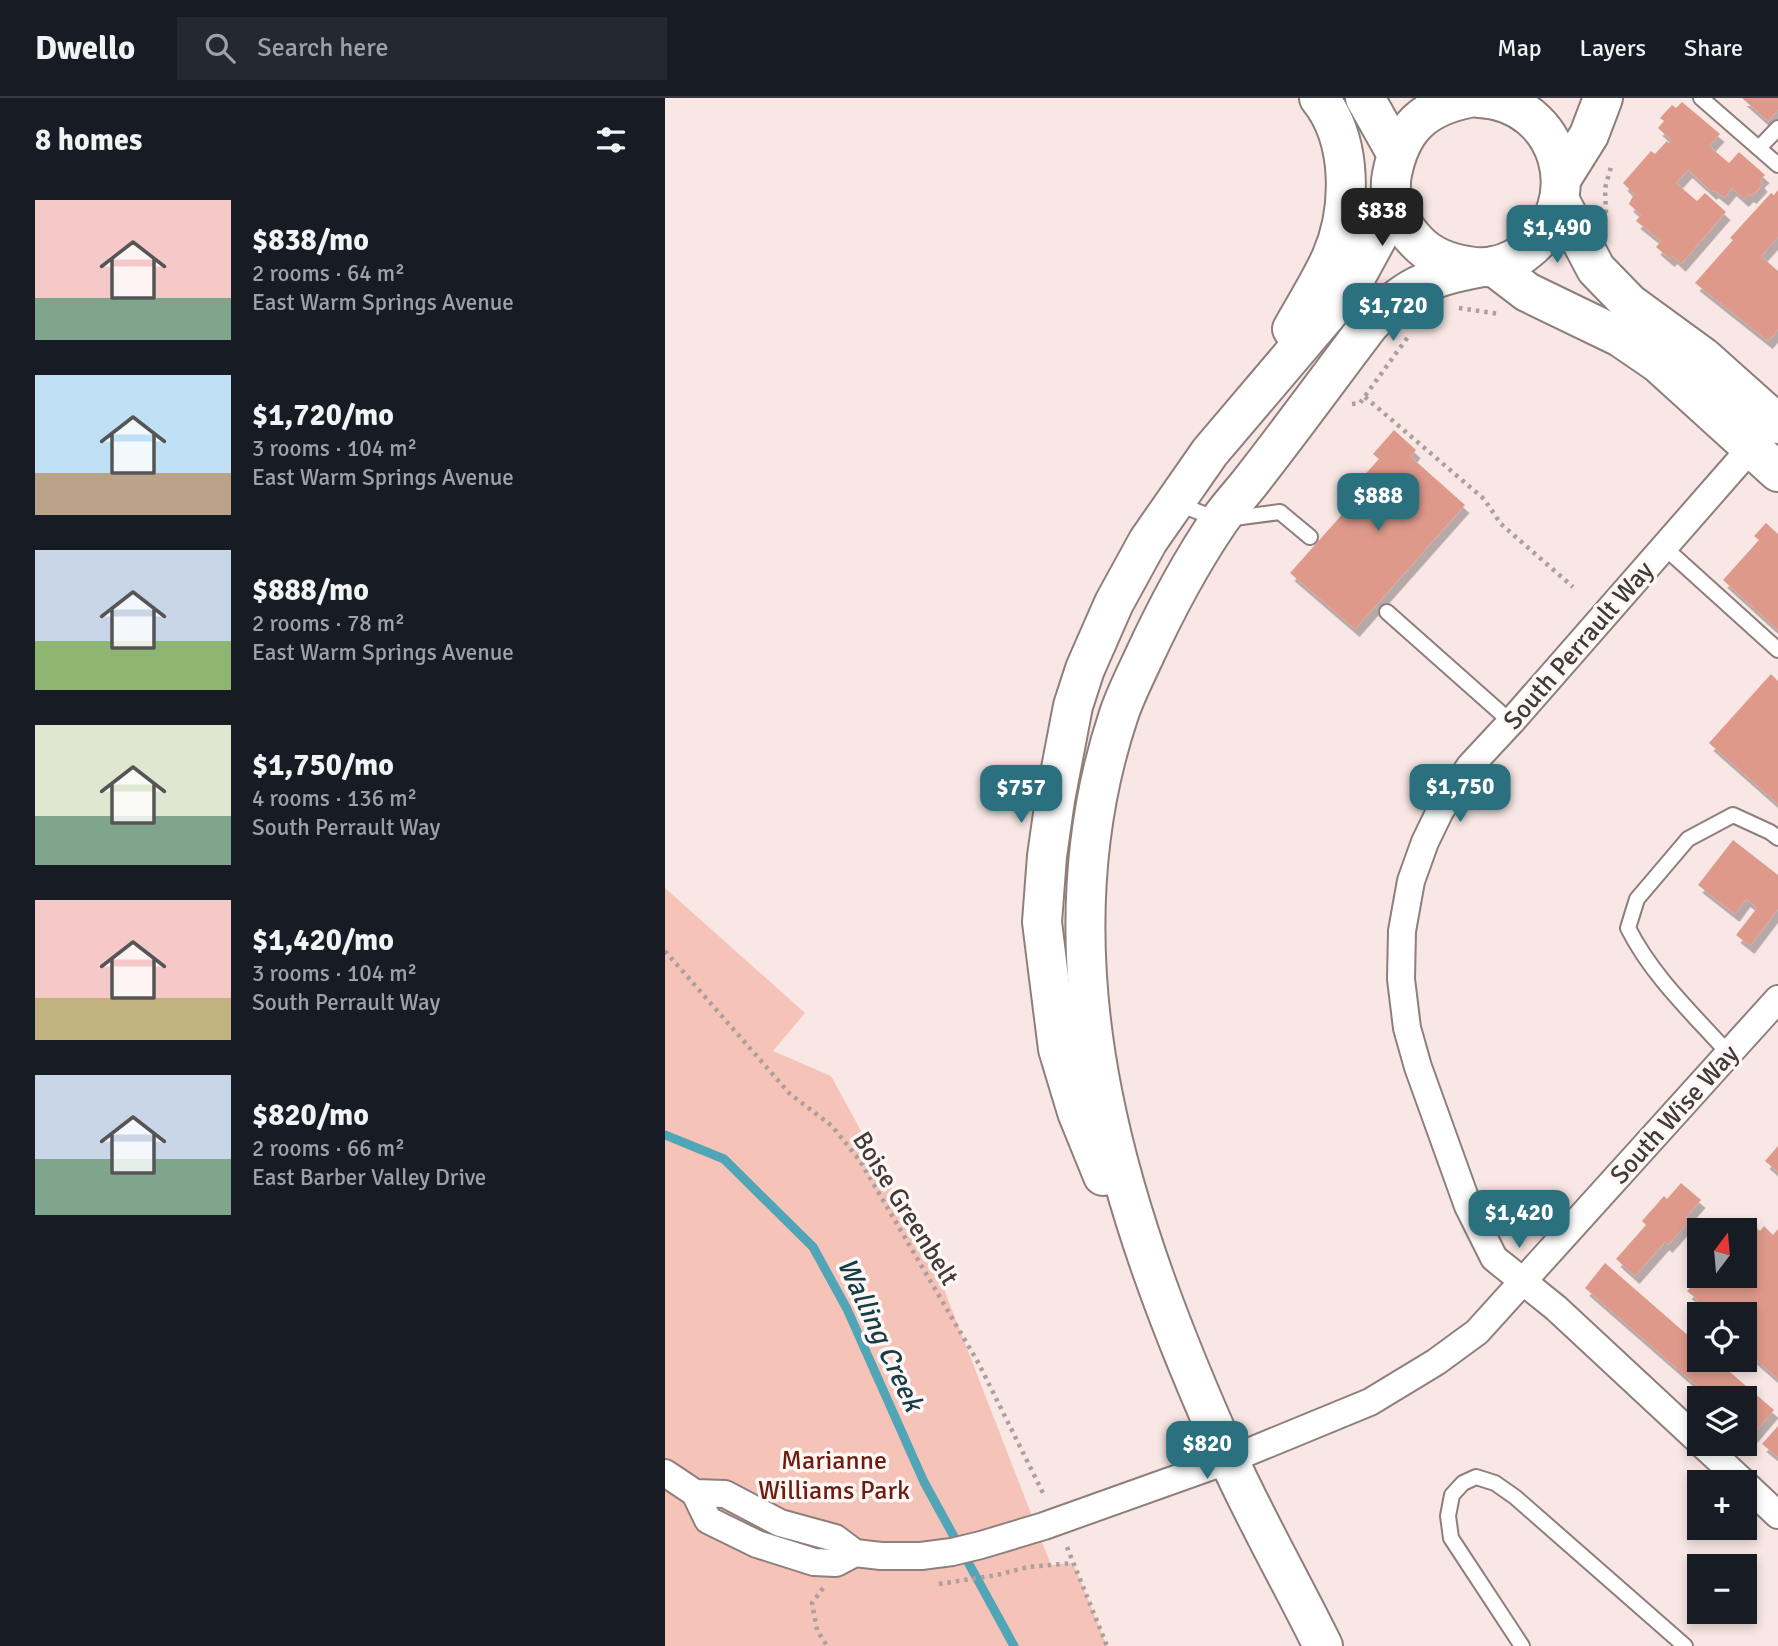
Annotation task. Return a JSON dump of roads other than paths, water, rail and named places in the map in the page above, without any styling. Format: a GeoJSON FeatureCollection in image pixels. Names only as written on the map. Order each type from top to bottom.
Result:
{"type":"FeatureCollection","features":[{"type":"Feature","properties":{"kind":"street"},"geometry":{"type":"LineString","coordinates":[[1252,402],[1331,257],[1345,209],[1344,162],[1339,138],[1328,109],[1319,98]]}},
{"type":"Feature","properties":{"kind":"street"},"geometry":{"type":"LineString","coordinates":[[1365,98],[1396,153]]}},
{"type":"Feature","properties":{"kind":"street"},"geometry":{"type":"LineString","coordinates":[[1469,98],[1447,103],[1425,114],[1408,131],[1396,153],[1391,180],[1394,207],[1406,231],[1426,251],[1450,264],[1485,267],[1527,292],[1620,337],[1658,363],[1764,461]]}},
{"type":"Feature","properties":{"kind":"street"},"geometry":{"type":"LineString","coordinates":[[1323,1646],[1229,1460],[1157,1286],[1128,1200],[1096,1058],[1087,995],[1085,880],[1091,828],[1103,769],[1119,712],[1163,615],[1219,520],[1369,325],[1391,302],[1441,274],[1485,267],[1516,258],[1536,244],[1551,224],[1561,190],[1589,135],[1603,98]]}},
{"type":"Feature","properties":{"kind":"street"},"geometry":{"type":"LineString","coordinates":[[1502,100],[1530,117],[1547,134],[1557,155],[1561,190],[1597,269],[1629,303],[1703,357],[1777,421]]}},
{"type":"Feature","properties":{"kind":"street"},"geometry":{"type":"LineString","coordinates":[[1157,1286],[1118,1212],[1073,1099],[1058,1049],[1042,922],[1055,800],[1073,706],[1085,669],[1114,603],[1148,541],[1210,452],[1350,286],[1394,207]]}},
{"type":"Feature","properties":{"kind":"street","name":"South Perrault Way"},"geometry":{"type":"LineString","coordinates":[[1687,1430],[1556,1308],[1494,1258],[1468,1206],[1418,1067],[1407,1028],[1401,979],[1402,931],[1411,881],[1425,842],[1440,811],[1470,766],[1664,547],[1764,461]]}},
{"type":"Feature","properties":{"kind":"street","name":"South Wise Way"},"geometry":{"type":"LineString","coordinates":[[665,1472],[695,1493],[725,1494],[780,1523],[835,1538],[855,1553],[921,1556],[981,1545],[1044,1526],[1229,1460],[1370,1402],[1436,1362],[1477,1332],[1778,999]]}},
{"type":"Feature","properties":{"kind":"street","name":"South Perrault Way"},"geometry":{"type":"LineString","coordinates":[[1715,1456],[1730,1470]]}},
{"type":"Feature","properties":{"kind":"street","name":"South Perrault Way"},"geometry":{"type":"LineString","coordinates":[[1757,1495],[1778,1514]]}},
{"type":"Feature","properties":{"kind":"lane"},"geometry":{"type":"LineString","coordinates":[[1702,98],[1778,165]]}},
{"type":"Feature","properties":{"kind":"lane"},"geometry":{"type":"LineString","coordinates":[[1759,148],[1778,128]]}},
{"type":"Feature","properties":{"kind":"lane"},"geometry":{"type":"LineString","coordinates":[[1174,502],[1219,520],[1280,512],[1310,537]]}},
{"type":"Feature","properties":{"kind":"lane"},"geometry":{"type":"LineString","coordinates":[[1664,547],[1778,650]]}},
{"type":"Feature","properties":{"kind":"lane"},"geometry":{"type":"LineString","coordinates":[[1387,612],[1511,722]]}},
{"type":"Feature","properties":{"kind":"lane"},"geometry":{"type":"LineString","coordinates":[[1729,1054],[1665,984],[1639,951],[1628,928],[1637,900],[1688,839],[1733,816],[1778,838]]}},
{"type":"Feature","properties":{"kind":"lane"},"geometry":{"type":"LineString","coordinates":[[1522,1646],[1451,1538],[1448,1516],[1452,1495],[1463,1483],[1476,1477],[1495,1483],[1515,1497],[1685,1646]]}},
{"type":"Feature","properties":{"kind":"waterway","name":"Walling Creek"},"geometry":{"type":"LineString","coordinates":[[665,1135],[724,1159],[813,1247],[847,1309],[924,1482],[1014,1646]]}},
{"type":"Feature","properties":{"kind":"park label","name":"Marianne Williams Park"},"geometry":{"type":"Point","coordinates":[834,1475]}}]}
